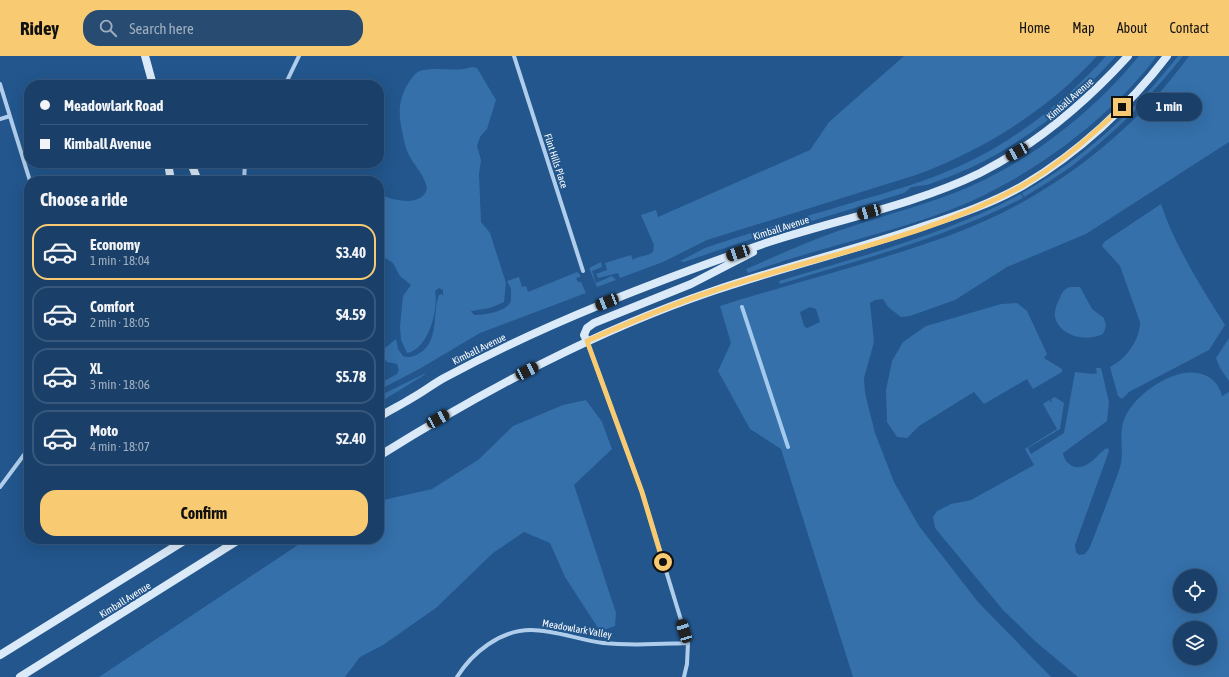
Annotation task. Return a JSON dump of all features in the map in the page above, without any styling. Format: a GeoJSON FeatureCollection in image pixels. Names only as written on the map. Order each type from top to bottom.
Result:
{"type":"FeatureCollection","features":[{"type":"Feature","properties":{"kind":"main road"},"geometry":{"type":"LineString","coordinates":[[145,56],[152,80]]}},
{"type":"Feature","properties":{"kind":"main road","name":"Kimball Avenue"},"geometry":{"type":"LineString","coordinates":[[384,414],[477,360],[582,312],[669,277],[778,239],[945,188],[980,173],[1017,152],[1052,128],[1082,103],[1128,56]]}},
{"type":"Feature","properties":{"kind":"main road"},"geometry":{"type":"LineString","coordinates":[[384,453],[438,419],[496,387],[587,341],[713,291],[895,236],[948,218],[1024,185],[1072,151],[1130,98],[1167,56]]}},
{"type":"Feature","properties":{"kind":"main road"},"geometry":{"type":"LineString","coordinates":[[587,341],[584,335],[587,328],[594,323],[691,284],[778,239]]}},
{"type":"Feature","properties":{"kind":"main road","name":"Kimball Avenue"},"geometry":{"type":"LineString","coordinates":[[0,655],[179,544]]}},
{"type":"Feature","properties":{"kind":"main road","name":"Kimball Avenue"},"geometry":{"type":"LineString","coordinates":[[20,677],[232,544]]}},
{"type":"Feature","properties":{"kind":"street"},"geometry":{"type":"LineString","coordinates":[[287,80],[299,56]]}},
{"type":"Feature","properties":{"kind":"street","name":"Flint Hills Place"},"geometry":{"type":"LineString","coordinates":[[514,56],[583,271]]}},
{"type":"Feature","properties":{"kind":"street"},"geometry":{"type":"LineString","coordinates":[[0,84],[24,162]]}},
{"type":"Feature","properties":{"kind":"street"},"geometry":{"type":"LineString","coordinates":[[0,119],[10,116]]}},
{"type":"Feature","properties":{"kind":"street"},"geometry":{"type":"LineString","coordinates":[[587,341],[642,492],[688,643],[687,664],[684,677]]}},
{"type":"Feature","properties":{"kind":"street"},"geometry":{"type":"LineString","coordinates":[[0,487],[24,455]]}},
{"type":"Feature","properties":{"kind":"street","name":"Meadowlark Valley"},"geometry":{"type":"LineString","coordinates":[[457,677],[463,666],[477,652],[495,640],[511,634],[530,630],[552,632],[603,643],[635,645],[688,643]]}},
{"type":"Feature","properties":{"kind":"shaded area"},"geometry":{"type":"Polygon","coordinates":[[[904,56],[1097,56],[1078,76],[1036,111],[990,141],[941,165],[916,175],[707,240],[663,262],[620,278],[618,273],[598,278],[596,274],[607,270],[605,263],[631,255],[633,260],[637,257],[648,255],[653,252],[654,245],[641,215],[656,210],[658,217],[810,150],[829,122],[904,56]]]}},
{"type":"Feature","properties":{"kind":"shaded area"},"geometry":{"type":"Polygon","coordinates":[[[1106,56],[1116,56],[1101,73],[1050,119],[1012,145],[972,167],[930,184],[911,187],[904,193],[769,234],[766,230],[759,233],[757,237],[684,262],[680,261],[705,248],[908,186],[962,165],[1002,144],[1040,118],[1075,88],[1106,56]]]}},
{"type":"Feature","properties":{"kind":"shaded area"},"geometry":{"type":"Polygon","coordinates":[[[1139,56],[1157,56],[1115,103],[1090,126],[1036,166],[1008,183],[979,198],[925,219],[773,264],[748,273],[746,269],[802,245],[844,229],[954,193],[984,180],[1006,168],[1027,156],[1048,141],[1087,110],[1123,75],[1139,56]]]}},
{"type":"Feature","properties":{"kind":"shaded area"},"geometry":{"type":"Polygon","coordinates":[[[1178,56],[1183,56],[1158,86],[1117,128],[1072,166],[1024,197],[1022,193],[1066,165],[1126,115],[1178,56]]]}},
{"type":"Feature","properties":{"kind":"shaded area"},"geometry":{"type":"Polygon","coordinates":[[[1189,56],[1229,56],[1229,142],[1086,234],[1007,267],[955,300],[910,316],[901,317],[888,307],[883,299],[875,300],[870,303],[874,342],[864,378],[865,393],[875,433],[894,482],[919,526],[978,602],[1051,677],[853,677],[781,449],[750,429],[718,371],[731,343],[720,306],[920,246],[983,222],[1017,205],[1082,164],[1112,140],[1140,114],[1166,86],[1189,56]],[[810,307],[800,312],[804,326],[807,328],[820,322],[816,309],[810,307]]]}},
{"type":"Feature","properties":{"kind":"shaded area"},"geometry":{"type":"Polygon","coordinates":[[[472,67],[477,68],[496,100],[487,129],[480,137],[477,146],[481,160],[479,174],[481,222],[490,233],[506,283],[504,302],[490,308],[471,311],[474,315],[479,315],[495,312],[505,308],[511,301],[511,289],[507,281],[519,277],[522,287],[526,286],[528,292],[577,272],[580,277],[576,278],[578,282],[581,282],[586,293],[480,333],[421,368],[384,387],[384,381],[397,374],[399,370],[397,364],[387,362],[384,359],[384,349],[396,339],[398,349],[403,356],[412,356],[425,349],[430,343],[439,295],[442,294],[443,297],[443,290],[439,288],[435,291],[435,308],[426,337],[421,345],[407,353],[401,340],[400,326],[403,296],[411,285],[400,276],[393,263],[384,257],[384,196],[398,200],[413,201],[424,195],[427,189],[422,176],[410,157],[406,147],[400,120],[401,100],[409,81],[420,71],[433,69],[466,69],[472,67]]]}},
{"type":"Feature","properties":{"kind":"shaded area"},"geometry":{"type":"Polygon","coordinates":[[[1021,194],[1023,198],[964,225],[903,247],[780,284],[779,281],[902,244],[933,233],[1021,194]]]}},
{"type":"Feature","properties":{"kind":"shaded area"},"geometry":{"type":"Polygon","coordinates":[[[1161,204],[1181,251],[1225,325],[1209,350],[1129,392],[1122,399],[1118,396],[1110,367],[1116,364],[1127,354],[1135,342],[1138,336],[1140,322],[1120,266],[1102,246],[1104,242],[1161,204]]]}},
{"type":"Feature","properties":{"kind":"shaded area"},"geometry":{"type":"Polygon","coordinates":[[[601,262],[602,267],[592,271],[596,283],[612,276],[616,280],[597,287],[589,268],[601,262]]]}},
{"type":"Feature","properties":{"kind":"shaded area"},"geometry":{"type":"Polygon","coordinates":[[[1070,287],[1080,287],[1092,309],[1104,318],[1106,326],[1103,334],[1089,338],[1075,336],[1062,329],[1058,324],[1055,317],[1056,307],[1062,292],[1070,287]]]}},
{"type":"Feature","properties":{"kind":"shaded area"},"geometry":{"type":"Polygon","coordinates":[[[1017,303],[1027,311],[1047,354],[1044,358],[1062,369],[1062,372],[1033,389],[1027,379],[984,404],[974,392],[919,426],[907,438],[897,437],[887,422],[886,390],[892,361],[903,342],[926,326],[1001,304],[1017,303]]]}},
{"type":"Feature","properties":{"kind":"shaded area"},"geometry":{"type":"Polygon","coordinates":[[[1229,338],[1229,381],[1220,368],[1216,358],[1229,338]]]}},
{"type":"Feature","properties":{"kind":"shaded area"},"geometry":{"type":"Polygon","coordinates":[[[1096,368],[1101,368],[1109,402],[1107,421],[1063,453],[1067,462],[1072,466],[1082,467],[1105,449],[1108,448],[1109,451],[1075,545],[1076,552],[1079,555],[1085,554],[1090,547],[1120,467],[1122,457],[1122,428],[1125,417],[1140,397],[1150,388],[1162,381],[1186,373],[1202,374],[1210,378],[1219,387],[1222,396],[1229,392],[1229,677],[1078,677],[1036,642],[1003,610],[935,528],[933,517],[937,511],[951,504],[971,500],[1034,465],[1025,449],[1057,429],[1043,404],[1049,400],[1052,403],[1051,399],[1055,397],[1064,403],[1060,429],[1028,448],[1031,454],[1064,433],[1075,372],[1097,373],[1096,368]]]}},
{"type":"Feature","properties":{"kind":"shaded area"},"geometry":{"type":"Polygon","coordinates":[[[426,373],[384,400],[384,394],[426,373]]]}},
{"type":"Feature","properties":{"kind":"shaded area"},"geometry":{"type":"Polygon","coordinates":[[[586,400],[602,422],[612,449],[574,485],[616,613],[615,626],[600,631],[565,577],[550,543],[524,532],[493,553],[436,608],[383,645],[360,657],[345,677],[99,677],[299,544],[384,544],[384,500],[432,489],[478,460],[513,426],[563,405],[586,400]]]}},
{"type":"Feature","properties":{"kind":"waterway"},"geometry":{"type":"LineString","coordinates":[[742,307],[788,447]]}},
{"type":"Feature","properties":{"kind":"route"},"geometry":{"type":"LineString","coordinates":[[663,562],[642,492],[593,361],[587,341],[713,291],[895,236],[948,218],[997,198],[1024,185],[1072,151],[1122,107]]}}]}
